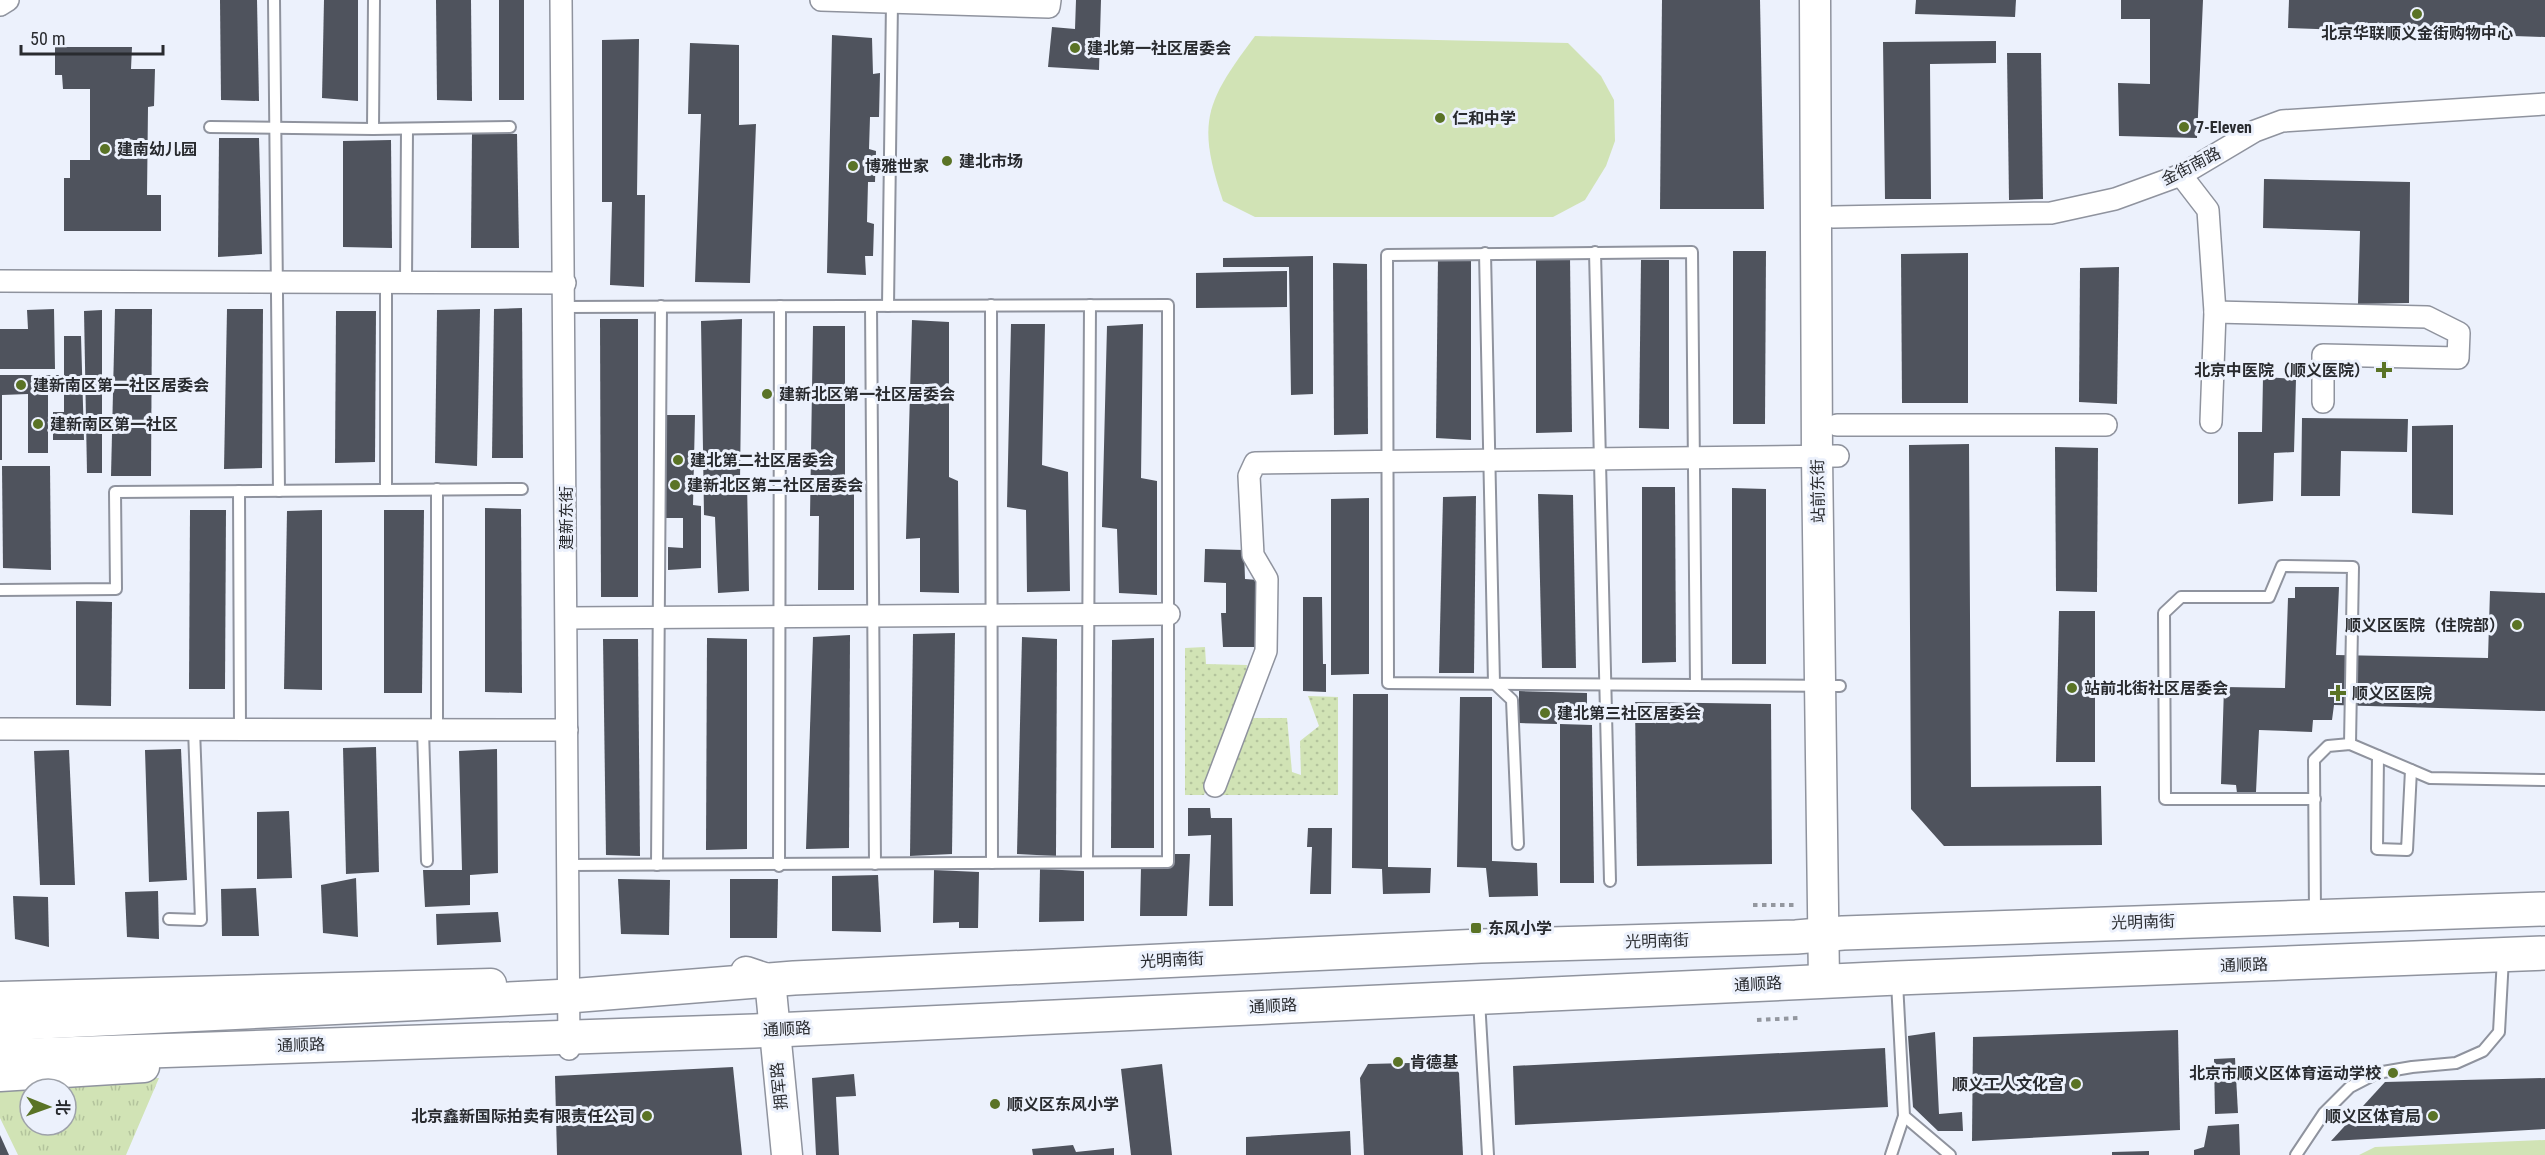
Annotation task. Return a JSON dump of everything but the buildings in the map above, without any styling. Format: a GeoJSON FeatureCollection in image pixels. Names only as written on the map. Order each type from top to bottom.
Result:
{"type":"FeatureCollection","features":[{"type":"Feature","properties":{"kind":"main road","name":"光明南街"},"geometry":{"type":"LineString","coordinates":[[757,978],[1311,953],[2315,915],[2545,909]]}},
{"type":"Feature","properties":{"kind":"main road","name":"通顺路"},"geometry":{"type":"LineString","coordinates":[[0,1056],[236,1048],[569,1044],[1479,997],[2545,953]]}},
{"type":"Feature","properties":{"kind":"main road"},"geometry":{"type":"LineString","coordinates":[[0,1024],[232,1013],[757,978]]}},
{"type":"Feature","properties":{"kind":"street"},"geometry":{"type":"LineString","coordinates":[[0,5],[8,0]]}},
{"type":"Feature","properties":{"kind":"street","name":"建新东街"},"geometry":{"type":"LineString","coordinates":[[561,0],[565,283],[569,1044]]}},
{"type":"Feature","properties":{"kind":"street"},"geometry":{"type":"LineString","coordinates":[[821,0],[956,2],[1049,7],[1050,0]]}},
{"type":"Feature","properties":{"kind":"street","name":"站前东街"},"geometry":{"type":"LineString","coordinates":[[1815,0],[1828,456],[1834,982]]}},
{"type":"Feature","properties":{"kind":"street","name":"站前东街"},"geometry":{"type":"LineString","coordinates":[[1828,456],[1837,425],[1831,0]]}},
{"type":"Feature","properties":{"kind":"street","name":"金街南路"},"geometry":{"type":"LineString","coordinates":[[1833,217],[2051,213],[2115,199],[2181,176],[2254,131],[2282,121],[2545,104]]}},
{"type":"Feature","properties":{"kind":"street"},"geometry":{"type":"LineString","coordinates":[[2181,176],[2208,210],[2216,312],[2211,422]]}},
{"type":"Feature","properties":{"kind":"street"},"geometry":{"type":"LineString","coordinates":[[0,281],[565,283]]}},
{"type":"Feature","properties":{"kind":"street"},"geometry":{"type":"LineString","coordinates":[[2216,312],[2427,317],[2459,333],[2458,358],[2323,355],[2323,402]]}},
{"type":"Feature","properties":{"kind":"street"},"geometry":{"type":"LineString","coordinates":[[1837,425],[2106,425]]}},
{"type":"Feature","properties":{"kind":"street"},"geometry":{"type":"LineString","coordinates":[[1215,786],[1266,651],[1267,579],[1253,555],[1249,476],[1255,463],[1828,456]]}},
{"type":"Feature","properties":{"kind":"street"},"geometry":{"type":"LineString","coordinates":[[567,618],[1169,614]]}},
{"type":"Feature","properties":{"kind":"street"},"geometry":{"type":"LineString","coordinates":[[0,729],[567,730]]}},
{"type":"Feature","properties":{"kind":"street","name":"拥军路"},"geometry":{"type":"LineString","coordinates":[[757,978],[761,1035],[787,1155]]}},
{"type":"Feature","properties":{"kind":"street"},"geometry":{"type":"LineString","coordinates":[[0,997],[569,989]]}},
{"type":"Feature","properties":{"kind":"street"},"geometry":{"type":"LineString","coordinates":[[761,1035],[768,1155]]}},
{"type":"Feature","properties":{"kind":"street"},"geometry":{"type":"LineString","coordinates":[[0,1076],[569,1044]]}},
{"type":"Feature","properties":{"kind":"lane"},"geometry":{"type":"LineString","coordinates":[[274,0],[279,491]]}},
{"type":"Feature","properties":{"kind":"lane"},"geometry":{"type":"LineString","coordinates":[[373,129],[374,0]]}},
{"type":"Feature","properties":{"kind":"lane"},"geometry":{"type":"LineString","coordinates":[[888,306],[892,2]]}},
{"type":"Feature","properties":{"kind":"lane"},"geometry":{"type":"LineString","coordinates":[[210,127],[373,129],[510,127]]}},
{"type":"Feature","properties":{"kind":"lane"},"geometry":{"type":"LineString","coordinates":[[386,490],[396,282],[407,129]]}},
{"type":"Feature","properties":{"kind":"lane"},"geometry":{"type":"LineString","coordinates":[[1595,252],[1610,880]]}},
{"type":"Feature","properties":{"kind":"lane"},"geometry":{"type":"LineString","coordinates":[[1696,684],[1692,252],[1387,255],[1388,683],[1830,685]]}},
{"type":"Feature","properties":{"kind":"lane"},"geometry":{"type":"LineString","coordinates":[[1485,253],[1494,683],[1512,700],[1518,844]]}},
{"type":"Feature","properties":{"kind":"lane"},"geometry":{"type":"LineString","coordinates":[[991,305],[992,863]]}},
{"type":"Feature","properties":{"kind":"lane"},"geometry":{"type":"LineString","coordinates":[[1087,862],[1090,305]]}},
{"type":"Feature","properties":{"kind":"lane"},"geometry":{"type":"LineString","coordinates":[[564,307],[1168,305],[1168,862],[567,866]]}},
{"type":"Feature","properties":{"kind":"lane"},"geometry":{"type":"LineString","coordinates":[[657,865],[661,306]]}},
{"type":"Feature","properties":{"kind":"lane"},"geometry":{"type":"LineString","coordinates":[[779,866],[780,306]]}},
{"type":"Feature","properties":{"kind":"lane"},"geometry":{"type":"LineString","coordinates":[[871,306],[875,864]]}},
{"type":"Feature","properties":{"kind":"lane"},"geometry":{"type":"LineString","coordinates":[[427,861],[437,489]]}},
{"type":"Feature","properties":{"kind":"lane"},"geometry":{"type":"LineString","coordinates":[[0,590],[116,589],[115,492],[522,489]]}},
{"type":"Feature","properties":{"kind":"lane"},"geometry":{"type":"LineString","coordinates":[[239,491],[240,729]]}},
{"type":"Feature","properties":{"kind":"lane"},"geometry":{"type":"LineString","coordinates":[[2315,799],[2165,799],[2164,613],[2181,597],[2269,597],[2282,566],[2353,567],[2349,744]]}},
{"type":"Feature","properties":{"kind":"lane"},"geometry":{"type":"LineString","coordinates":[[169,919],[201,920],[194,729]]}},
{"type":"Feature","properties":{"kind":"lane"},"geometry":{"type":"LineString","coordinates":[[2315,915],[2314,760],[2328,746],[2349,744],[2430,778],[2545,780]]}},
{"type":"Feature","properties":{"kind":"lane"},"geometry":{"type":"LineString","coordinates":[[2378,756],[2377,849],[2407,850],[2411,770]]}},
{"type":"Feature","properties":{"kind":"lane"},"geometry":{"type":"LineString","coordinates":[[2296,1155],[2324,1113],[2350,1087],[2377,1073],[2412,1066],[2456,1063],[2482,1052],[2499,1032],[2503,955]]}},
{"type":"Feature","properties":{"kind":"lane"},"geometry":{"type":"LineString","coordinates":[[1891,1155],[1904,1116],[1897,978]]}},
{"type":"Feature","properties":{"kind":"lane"},"geometry":{"type":"LineString","coordinates":[[1479,997],[1488,1155]]}},
{"type":"Feature","properties":{"kind":"lane"},"geometry":{"type":"LineString","coordinates":[[1904,1116],[1950,1155]]}},
{"type":"Feature","properties":{"kind":"path"},"geometry":{"type":"LineString","coordinates":[[1753,905],[1795,905]]}},
{"type":"Feature","properties":{"kind":"path"},"geometry":{"type":"LineString","coordinates":[[1757,1020],[1798,1018]]}},
{"type":"Feature","properties":{"kind":"green space"},"geometry":{"type":"Polygon","coordinates":[[[1255,36],[1568,43],[1601,76],[1614,100],[1615,141],[1606,166],[1585,200],[1553,217],[1255,217],[1223,201],[1210,151],[1208,131],[1216,96],[1255,36]]]}},
{"type":"Feature","properties":{"kind":"green space"},"geometry":{"type":"Polygon","coordinates":[[[1205,647],[1206,664],[1247,665],[1240,707],[1204,795],[1185,795],[1185,648],[1205,647]]]}},
{"type":"Feature","properties":{"kind":"green space"},"geometry":{"type":"Polygon","coordinates":[[[1308,696],[1338,697],[1338,795],[1219,795],[1253,718],[1287,718],[1292,772],[1301,775],[1300,741],[1319,726],[1308,696]]]}},
{"type":"Feature","properties":{"kind":"green space"},"geometry":{"type":"Polygon","coordinates":[[[159,1078],[126,1155],[18,1155],[0,1118],[0,1088],[18,1087],[18,1137],[78,1137],[78,1083],[159,1078]]]}},
{"type":"Feature","properties":{"kind":"green space"},"geometry":{"type":"Polygon","coordinates":[[[2545,1140],[2545,1155],[2359,1155],[2375,1147],[2545,1140]]]}},
{"type":"Feature","properties":{"kind":"place","name":"北京华联顺义金街购物中心"},"geometry":{"type":"Point","coordinates":[2417,14]}},
{"type":"Feature","properties":{"kind":"place","name":"建北第一社区居委会"},"geometry":{"type":"Point","coordinates":[1075,48]}},
{"type":"Feature","properties":{"kind":"place","name":"仁和中学"},"geometry":{"type":"Point","coordinates":[1440,118]}},
{"type":"Feature","properties":{"kind":"place","name":"7-Eleven"},"geometry":{"type":"Point","coordinates":[2184,127]}},
{"type":"Feature","properties":{"kind":"place","name":"建南幼儿园"},"geometry":{"type":"Point","coordinates":[105,149]}},
{"type":"Feature","properties":{"kind":"place","name":"建北市场"},"geometry":{"type":"Point","coordinates":[947,161]}},
{"type":"Feature","properties":{"kind":"place","name":"博雅世家"},"geometry":{"type":"Point","coordinates":[853,166]}},
{"type":"Feature","properties":{"kind":"place","name":"北京中医院（顺义医院）"},"geometry":{"type":"Point","coordinates":[2384,370]}},
{"type":"Feature","properties":{"kind":"place","name":"建新南区第一社区居委会"},"geometry":{"type":"Point","coordinates":[21,385]}},
{"type":"Feature","properties":{"kind":"place","name":"建新北区第一社区居委会"},"geometry":{"type":"Point","coordinates":[767,394]}},
{"type":"Feature","properties":{"kind":"place","name":"建新南区第一社区"},"geometry":{"type":"Point","coordinates":[38,424]}},
{"type":"Feature","properties":{"kind":"place","name":"建北第二社区居委会"},"geometry":{"type":"Point","coordinates":[678,460]}},
{"type":"Feature","properties":{"kind":"place","name":"建新北区第二社区居委会"},"geometry":{"type":"Point","coordinates":[675,485]}},
{"type":"Feature","properties":{"kind":"place","name":"顺义区医院（住院部）"},"geometry":{"type":"Point","coordinates":[2517,625]}},
{"type":"Feature","properties":{"kind":"place","name":"站前北街社区居委会"},"geometry":{"type":"Point","coordinates":[2072,688]}},
{"type":"Feature","properties":{"kind":"place","name":"顺义区医院"},"geometry":{"type":"Point","coordinates":[2338,693]}},
{"type":"Feature","properties":{"kind":"place","name":"建北第三社区居委会"},"geometry":{"type":"Point","coordinates":[1545,713]}},
{"type":"Feature","properties":{"kind":"place","name":"东风小学"},"geometry":{"type":"Point","coordinates":[1476,928]}},
{"type":"Feature","properties":{"kind":"place","name":"肯德基"},"geometry":{"type":"Point","coordinates":[1398,1062]}},
{"type":"Feature","properties":{"kind":"place","name":"北京市顺义区体育运动学校"},"geometry":{"type":"Point","coordinates":[2393,1073]}},
{"type":"Feature","properties":{"kind":"place","name":"顺义工人文化宫"},"geometry":{"type":"Point","coordinates":[2076,1084]}},
{"type":"Feature","properties":{"kind":"place","name":"顺义区东风小学"},"geometry":{"type":"Point","coordinates":[995,1104]}},
{"type":"Feature","properties":{"kind":"place","name":"北京鑫新国际拍卖有限责任公司"},"geometry":{"type":"Point","coordinates":[647,1116]}},
{"type":"Feature","properties":{"kind":"place","name":"顺义区体育局"},"geometry":{"type":"Point","coordinates":[2433,1116]}}]}
